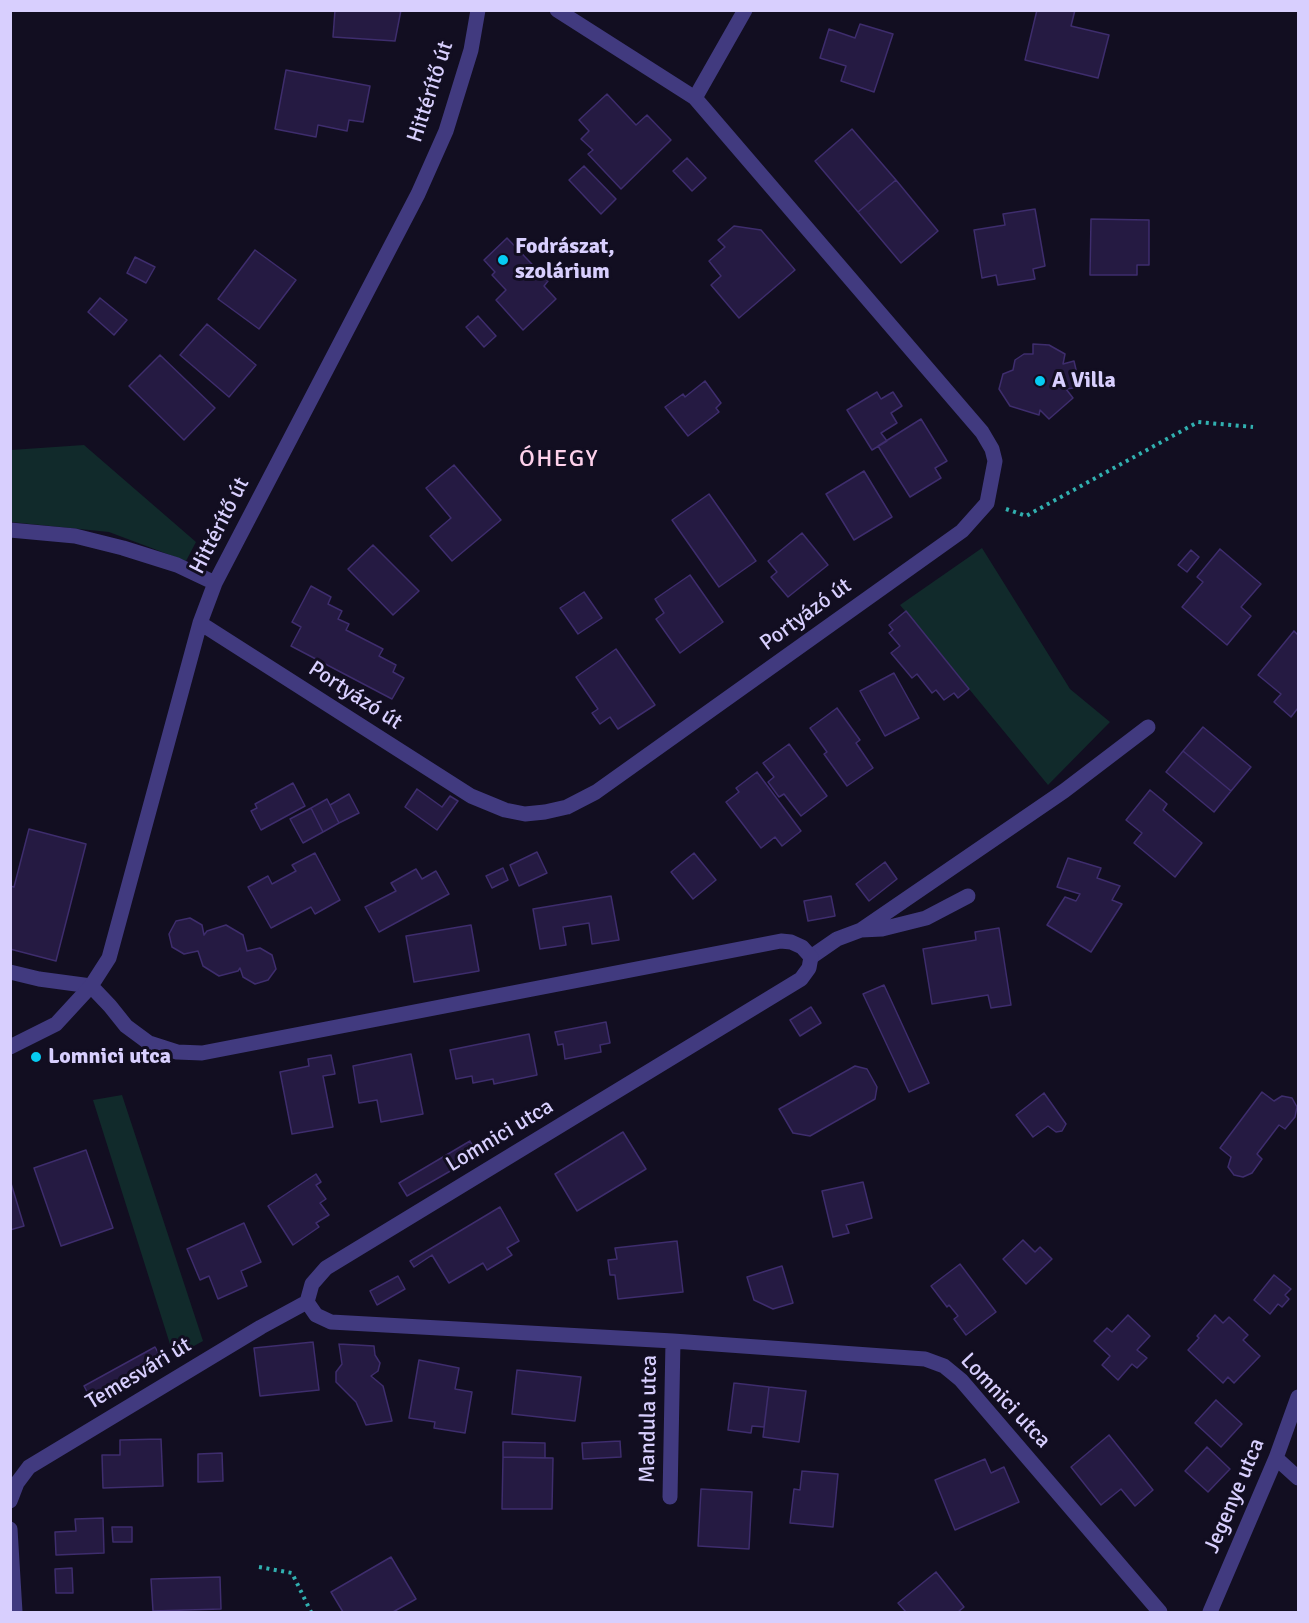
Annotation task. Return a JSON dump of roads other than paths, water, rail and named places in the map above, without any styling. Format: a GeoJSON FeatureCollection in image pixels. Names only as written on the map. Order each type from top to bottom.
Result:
{"type":"FeatureCollection","features":[{"type":"Feature","properties":{"kind":"street","name":"Hittérítő út"},"geometry":{"type":"LineString","coordinates":[[10,1047],[56,1024],[91,986],[109,958],[200,623],[215,583],[418,194],[446,131],[471,50],[478,10]]}},
{"type":"Feature","properties":{"kind":"street"},"geometry":{"type":"LineString","coordinates":[[557,10],[695,98],[745,10]]}},
{"type":"Feature","properties":{"kind":"street","name":"Portyázó út"},"geometry":{"type":"LineString","coordinates":[[200,623],[471,796],[505,810],[525,814],[545,812],[567,807],[596,792],[962,531],[987,503],[995,461],[992,449],[982,432],[695,98]]}},
{"type":"Feature","properties":{"kind":"street"},"geometry":{"type":"LineString","coordinates":[[10,530],[75,536],[123,548],[177,565],[215,583]]}},
{"type":"Feature","properties":{"kind":"street"},"geometry":{"type":"LineString","coordinates":[[10,972],[39,979],[91,986],[126,1026],[148,1043],[177,1052],[202,1053],[781,941],[802,947],[811,957],[837,939],[861,930],[1064,791],[1148,727]]}},
{"type":"Feature","properties":{"kind":"street"},"geometry":{"type":"LineString","coordinates":[[861,930],[882,929],[926,918],[968,896]]}},
{"type":"Feature","properties":{"kind":"street","name":"Lomnici utca"},"geometry":{"type":"LineString","coordinates":[[811,957],[809,968],[801,979],[326,1268],[312,1284],[308,1302],[316,1315],[331,1322],[673,1341],[925,1359],[944,1366],[961,1380],[1160,1612]]}},
{"type":"Feature","properties":{"kind":"street","name":"Temesvári út"},"geometry":{"type":"LineString","coordinates":[[10,1501],[17,1483],[29,1467],[261,1327],[308,1302]]}},
{"type":"Feature","properties":{"kind":"street","name":"Mandula utca"},"geometry":{"type":"LineString","coordinates":[[670,1497],[673,1341]]}},
{"type":"Feature","properties":{"kind":"street","name":"Jegenye utca"},"geometry":{"type":"LineString","coordinates":[[1210,1612],[1276,1458],[1299,1397]]}},
{"type":"Feature","properties":{"kind":"street"},"geometry":{"type":"LineString","coordinates":[[1276,1458],[1299,1478]]}},
{"type":"Feature","properties":{"kind":"street"},"geometry":{"type":"LineString","coordinates":[[10,1529],[15,1612]]}},
{"type":"Feature","properties":{"kind":"place","name":"Fodrászat, szolárium"},"geometry":{"type":"Point","coordinates":[503,260]}},
{"type":"Feature","properties":{"kind":"place","name":"A Villa"},"geometry":{"type":"Point","coordinates":[1040,381]}},
{"type":"Feature","properties":{"kind":"place","name":"Lomnici utca"},"geometry":{"type":"Point","coordinates":[36,1057]}},
{"type":"Feature","properties":{"kind":"district","name":"ÓHEGY"},"geometry":{"type":"Point","coordinates":[559,460]}}]}
